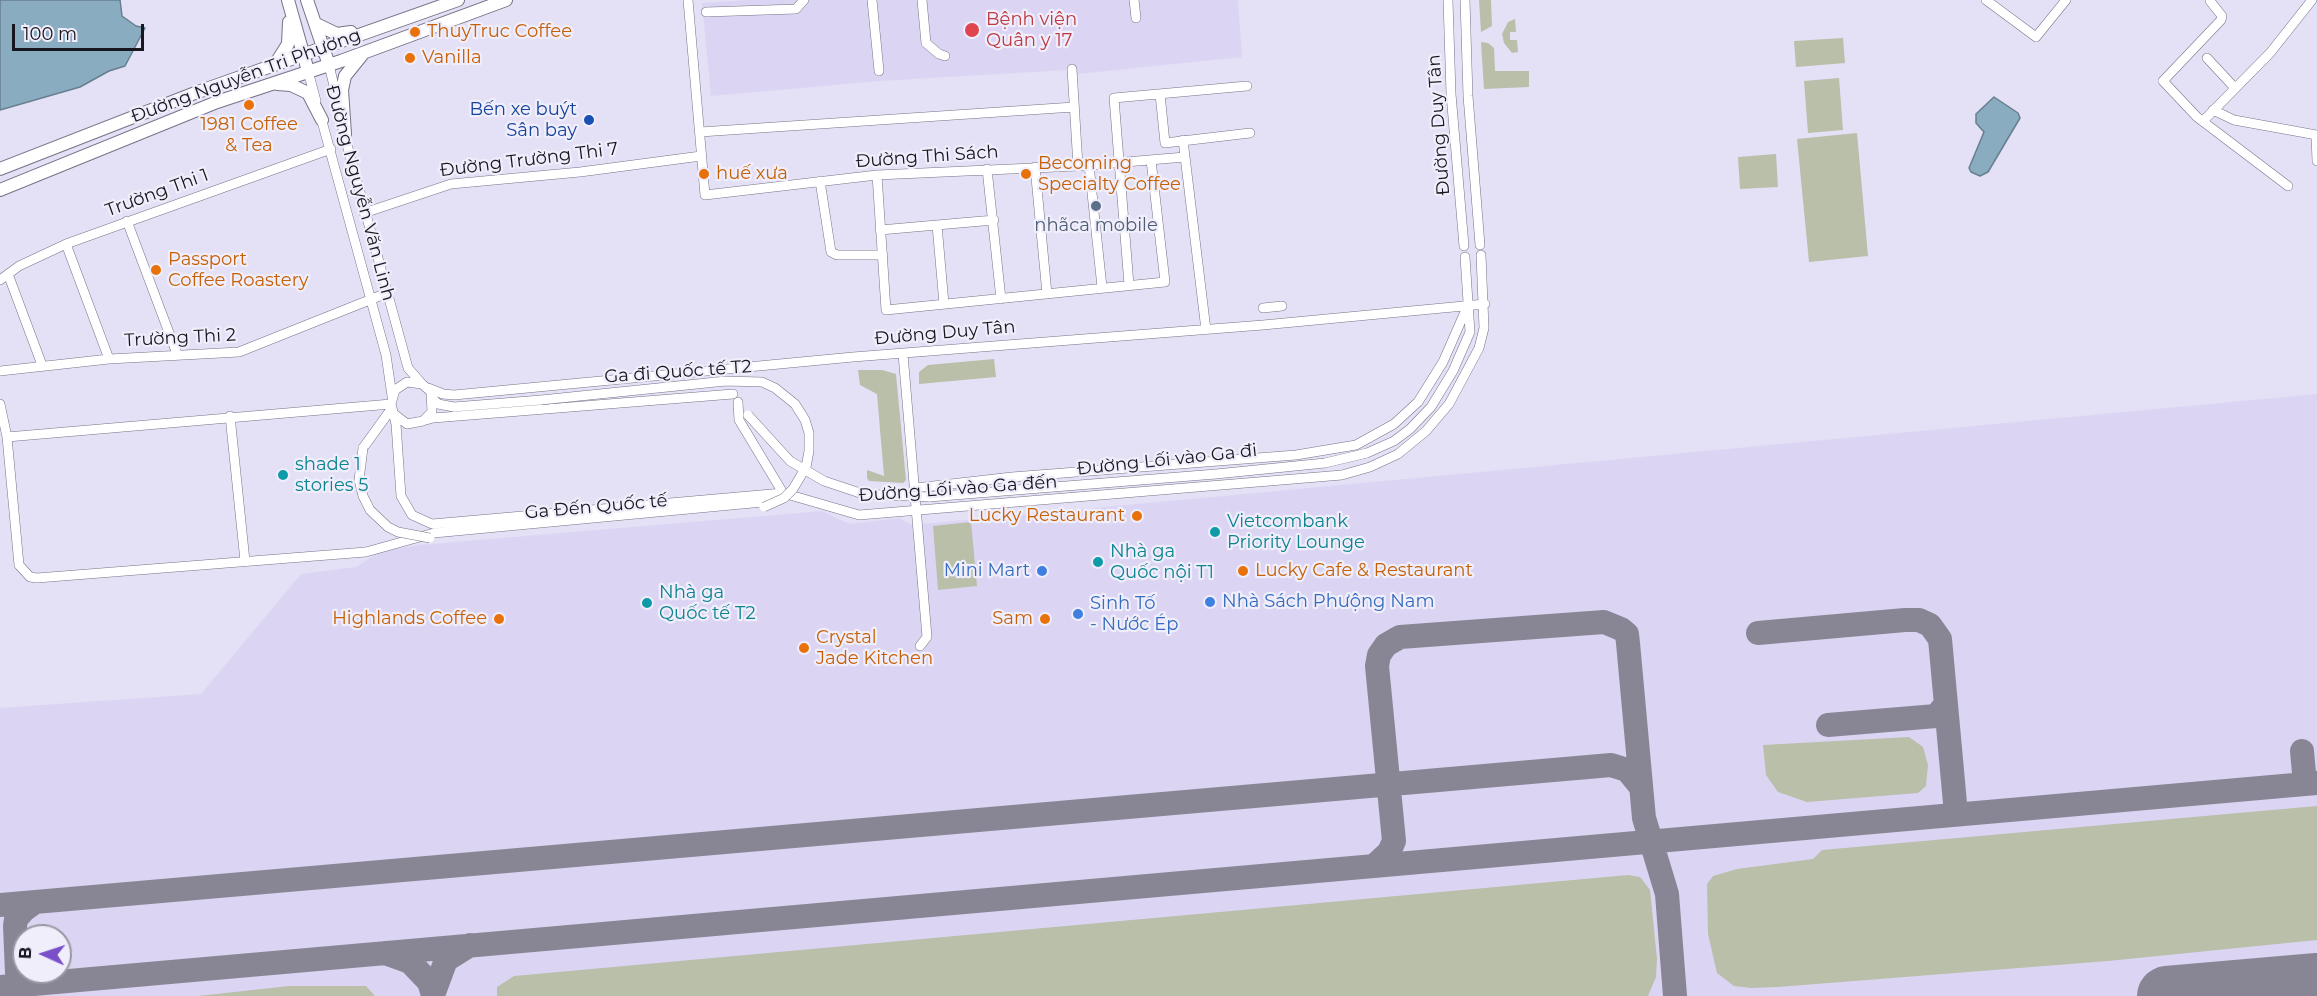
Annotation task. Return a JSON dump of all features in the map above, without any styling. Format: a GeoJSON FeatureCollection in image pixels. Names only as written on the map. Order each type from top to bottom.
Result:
{"type":"FeatureCollection","features":[{"type":"Feature","properties":{"kind":"main road","name":"Đường Nguyễn Văn Linh"},"geometry":{"type":"LineString","coordinates":[[287,0],[308,71]]}},
{"type":"Feature","properties":{"kind":"main road"},"geometry":{"type":"LineString","coordinates":[[275,65],[288,44],[290,33],[287,0]]}},
{"type":"Feature","properties":{"kind":"main road","name":"Đường Nguyễn Văn Linh"},"geometry":{"type":"LineString","coordinates":[[307,0],[329,65]]}},
{"type":"Feature","properties":{"kind":"main road","name":"Đường Nguyễn Tri Phương"},"geometry":{"type":"LineString","coordinates":[[0,169],[67,141],[302,53],[458,0]]}},
{"type":"Feature","properties":{"kind":"main road","name":"Đường Nguyễn Tri Phương"},"geometry":{"type":"LineString","coordinates":[[0,190],[60,164],[267,84],[329,65],[506,0]]}},
{"type":"Feature","properties":{"kind":"main road"},"geometry":{"type":"LineString","coordinates":[[316,24],[337,34],[370,30]]}},
{"type":"Feature","properties":{"kind":"main road"},"geometry":{"type":"LineString","coordinates":[[345,135],[342,90],[345,76],[350,67],[368,51]]}},
{"type":"Feature","properties":{"kind":"main road"},"geometry":{"type":"LineString","coordinates":[[267,84],[301,88],[308,93],[322,120]]}},
{"type":"Feature","properties":{"kind":"street"},"geometry":{"type":"LineString","coordinates":[[688,0],[701,156]]}},
{"type":"Feature","properties":{"kind":"street"},"geometry":{"type":"LineString","coordinates":[[706,12],[796,9],[804,0]]}},
{"type":"Feature","properties":{"kind":"street"},"geometry":{"type":"LineString","coordinates":[[872,0],[879,71]]}},
{"type":"Feature","properties":{"kind":"street"},"geometry":{"type":"LineString","coordinates":[[922,0],[926,43],[945,56]]}},
{"type":"Feature","properties":{"kind":"street"},"geometry":{"type":"LineString","coordinates":[[1134,0],[1136,18]]}},
{"type":"Feature","properties":{"kind":"street","name":"Đường Duy Tân"},"geometry":{"type":"LineString","coordinates":[[1448,0],[1451,94],[1468,305]]}},
{"type":"Feature","properties":{"kind":"street","name":"Đường Duy Tân"},"geometry":{"type":"LineString","coordinates":[[424,385],[443,394],[454,395],[1485,304],[1474,175],[1465,0]]}},
{"type":"Feature","properties":{"kind":"street"},"geometry":{"type":"LineString","coordinates":[[1986,0],[1996,4],[2033,37],[2038,37],[2066,0]]}},
{"type":"Feature","properties":{"kind":"street"},"geometry":{"type":"LineString","coordinates":[[2203,121],[2270,53],[2312,0]]}},
{"type":"Feature","properties":{"kind":"street"},"geometry":{"type":"LineString","coordinates":[[2210,1],[2222,19],[2163,81],[2203,121],[2288,186]]}},
{"type":"Feature","properties":{"kind":"street"},"geometry":{"type":"LineString","coordinates":[[2207,58],[2234,87]]}},
{"type":"Feature","properties":{"kind":"street","name":"Đường Nguyễn Văn Linh"},"geometry":{"type":"LineString","coordinates":[[329,65],[364,213],[408,368],[424,385]]}},
{"type":"Feature","properties":{"kind":"street"},"geometry":{"type":"LineString","coordinates":[[1072,69],[1078,166]]}},
{"type":"Feature","properties":{"kind":"street","name":"Đường Nguyễn Văn Linh"},"geometry":{"type":"LineString","coordinates":[[308,71],[331,148],[390,372],[392,406]]}},
{"type":"Feature","properties":{"kind":"street"},"geometry":{"type":"LineString","coordinates":[[1129,285],[1117,163],[1114,98],[1247,86]]}},
{"type":"Feature","properties":{"kind":"street"},"geometry":{"type":"LineString","coordinates":[[1160,94],[1165,143],[1250,133]]}},
{"type":"Feature","properties":{"kind":"street"},"geometry":{"type":"LineString","coordinates":[[700,132],[1074,107]]}},
{"type":"Feature","properties":{"kind":"street"},"geometry":{"type":"LineString","coordinates":[[2213,110],[2234,120],[2317,135],[2317,161]]}},
{"type":"Feature","properties":{"kind":"street"},"geometry":{"type":"LineString","coordinates":[[1183,140],[1206,330]]}},
{"type":"Feature","properties":{"kind":"street","name":"Trường Thi 1"},"geometry":{"type":"LineString","coordinates":[[4,277],[19,266],[66,244],[331,148]]}},
{"type":"Feature","properties":{"kind":"street","name":"Đường Thi Sách"},"geometry":{"type":"LineString","coordinates":[[701,156],[705,195],[877,175],[1078,166],[1185,157]]}},
{"type":"Feature","properties":{"kind":"street","name":"Đường Trường Thi 7"},"geometry":{"type":"LineString","coordinates":[[364,213],[451,184],[580,172],[701,156]]}},
{"type":"Feature","properties":{"kind":"street"},"geometry":{"type":"LineString","coordinates":[[877,175],[886,310],[1165,282],[1152,160]]}},
{"type":"Feature","properties":{"kind":"street"},"geometry":{"type":"LineString","coordinates":[[1089,165],[1102,287]]}},
{"type":"Feature","properties":{"kind":"street"},"geometry":{"type":"LineString","coordinates":[[1035,167],[1047,294]]}},
{"type":"Feature","properties":{"kind":"street"},"geometry":{"type":"LineString","coordinates":[[987,169],[1001,299]]}},
{"type":"Feature","properties":{"kind":"street"},"geometry":{"type":"LineString","coordinates":[[1459,176],[1474,175]]}},
{"type":"Feature","properties":{"kind":"street"},"geometry":{"type":"LineString","coordinates":[[820,181],[831,252],[837,255],[883,255]]}},
{"type":"Feature","properties":{"kind":"street"},"geometry":{"type":"LineString","coordinates":[[880,230],[994,220]]}},
{"type":"Feature","properties":{"kind":"street"},"geometry":{"type":"LineString","coordinates":[[127,221],[177,354]]}},
{"type":"Feature","properties":{"kind":"street"},"geometry":{"type":"LineString","coordinates":[[937,225],[944,304]]}},
{"type":"Feature","properties":{"kind":"street"},"geometry":{"type":"LineString","coordinates":[[66,244],[109,359]]}},
{"type":"Feature","properties":{"kind":"street"},"geometry":{"type":"LineString","coordinates":[[4,277],[42,365]]}},
{"type":"Feature","properties":{"kind":"street","name":"Trường Thi 2"},"geometry":{"type":"LineString","coordinates":[[0,371],[109,359],[248,350],[387,293]]}},
{"type":"Feature","properties":{"kind":"street","name":"Đường Lối vào Ga đến"},"geometry":{"type":"LineString","coordinates":[[392,406],[401,496],[405,507],[422,522],[448,523],[783,493],[859,515],[1278,479],[1319,478],[1342,475],[1370,467],[1398,454],[1414,442],[1449,404],[1482,341],[1485,304]]}},
{"type":"Feature","properties":{"kind":"street"},"geometry":{"type":"LineString","coordinates":[[916,488],[1012,477],[1304,454],[1356,445],[1394,424],[1418,402],[1443,362],[1468,305]]}},
{"type":"Feature","properties":{"kind":"street","name":"Đường Lối vào Ga đi"},"geometry":{"type":"LineString","coordinates":[[736,398],[748,415],[790,461],[824,481],[863,494],[928,497],[1216,474],[1351,458],[1367,453],[1401,436],[1421,419],[1439,396],[1470,332],[1468,305]]}},
{"type":"Feature","properties":{"kind":"street"},"geometry":{"type":"LineString","coordinates":[[1263,308],[1282,306]]}},
{"type":"Feature","properties":{"kind":"street"},"geometry":{"type":"LineString","coordinates":[[903,354],[927,637],[920,646]]}},
{"type":"Feature","properties":{"kind":"street"},"geometry":{"type":"LineString","coordinates":[[0,404],[6,436],[19,565],[30,577],[366,552],[434,533],[456,530],[763,502],[783,493],[739,420],[732,369]]}},
{"type":"Feature","properties":{"kind":"street","name":"Ga đi Quốc tế T2"},"geometry":{"type":"LineString","coordinates":[[433,399],[445,407],[454,407],[726,381],[762,382],[776,388],[795,404],[805,420],[809,433],[806,467],[793,489],[784,498],[764,507]]}},
{"type":"Feature","properties":{"kind":"street"},"geometry":{"type":"LineString","coordinates":[[392,406],[395,390],[407,382],[424,385],[433,399],[432,412],[423,421]]}},
{"type":"Feature","properties":{"kind":"street"},"geometry":{"type":"LineString","coordinates":[[392,406],[407,424],[433,418],[736,398]]}},
{"type":"Feature","properties":{"kind":"street"},"geometry":{"type":"LineString","coordinates":[[6,436],[230,416],[392,406]]}},
{"type":"Feature","properties":{"kind":"street","name":"Ga Đến Quốc tế"},"geometry":{"type":"LineString","coordinates":[[392,406],[363,448],[359,480],[370,510],[388,527],[398,532],[430,538],[764,507]]}},
{"type":"Feature","properties":{"kind":"street"},"geometry":{"type":"LineString","coordinates":[[230,416],[245,561]]}},
{"type":"Feature","properties":{"kind":"street"},"geometry":{"type":"LineString","coordinates":[[448,523],[456,530]]}},
{"type":"Feature","properties":{"kind":"shaded area","name":"Bệnh viện Quân y 17"},"geometry":{"type":"Polygon","coordinates":[[[750,0],[1238,0],[1242,57],[1068,75],[1067,70],[880,81],[711,96],[702,3],[750,0]]]}},
{"type":"Feature","properties":{"kind":"shaded area"},"geometry":{"type":"Polygon","coordinates":[[[2317,394],[2317,996],[0,996],[0,708],[201,694],[301,574],[356,567],[381,551],[420,545],[822,511],[849,524],[899,518],[912,525],[2317,394]]]}},
{"type":"Feature","properties":{"kind":"green space"},"geometry":{"type":"Polygon","coordinates":[[[1479,0],[1491,0],[1492,26],[1481,32],[1479,0]]]}},
{"type":"Feature","properties":{"kind":"green space"},"geometry":{"type":"Polygon","coordinates":[[[1515,19],[1516,32],[1510,32],[1510,40],[1517,40],[1518,52],[1512,53],[1504,43],[1502,34],[1508,22],[1515,19]]]}},
{"type":"Feature","properties":{"kind":"green space"},"geometry":{"type":"Polygon","coordinates":[[[1843,38],[1845,63],[1796,67],[1794,41],[1843,38]]]}},
{"type":"Feature","properties":{"kind":"green space"},"geometry":{"type":"Polygon","coordinates":[[[1481,42],[1488,43],[1494,48],[1495,71],[1529,71],[1529,87],[1484,89],[1481,42]]]}},
{"type":"Feature","properties":{"kind":"green space"},"geometry":{"type":"Polygon","coordinates":[[[1839,78],[1843,130],[1808,133],[1804,81],[1839,78]]]}},
{"type":"Feature","properties":{"kind":"green space"},"geometry":{"type":"Polygon","coordinates":[[[1857,133],[1868,256],[1809,262],[1797,139],[1857,133]]]}},
{"type":"Feature","properties":{"kind":"green space"},"geometry":{"type":"Polygon","coordinates":[[[1776,154],[1778,187],[1740,189],[1738,157],[1776,154]]]}},
{"type":"Feature","properties":{"kind":"green space"},"geometry":{"type":"Polygon","coordinates":[[[994,359],[996,377],[919,384],[919,372],[928,365],[994,359]]]}},
{"type":"Feature","properties":{"kind":"green space"},"geometry":{"type":"Polygon","coordinates":[[[858,370],[882,370],[896,374],[906,480],[903,483],[869,481],[867,478],[867,470],[884,476],[877,394],[860,385],[858,370]]]}},
{"type":"Feature","properties":{"kind":"green space"},"geometry":{"type":"Polygon","coordinates":[[[971,522],[977,586],[938,590],[933,526],[971,522]]]}},
{"type":"Feature","properties":{"kind":"green space"},"geometry":{"type":"Polygon","coordinates":[[[1909,737],[1923,747],[1928,765],[1926,786],[1918,793],[1807,802],[1778,792],[1766,775],[1763,745],[1909,737]]]}},
{"type":"Feature","properties":{"kind":"green space"},"geometry":{"type":"Polygon","coordinates":[[[2317,806],[2317,940],[2108,961],[1778,987],[1734,986],[1717,973],[1708,934],[1707,884],[1713,876],[1737,869],[1813,859],[1822,850],[2317,806]]]}},
{"type":"Feature","properties":{"kind":"green space"},"geometry":{"type":"Polygon","coordinates":[[[1628,875],[1640,877],[1650,890],[1657,959],[1656,977],[1648,996],[497,996],[497,987],[514,976],[1628,875]]]}},
{"type":"Feature","properties":{"kind":"green space"},"geometry":{"type":"Polygon","coordinates":[[[289,986],[366,986],[375,996],[198,996],[289,986]]]}},
{"type":"Feature","properties":{"kind":"water"},"geometry":{"type":"Polygon","coordinates":[[[0,0],[120,0],[122,16],[136,26],[145,28],[125,66],[109,71],[80,87],[0,110],[0,0]]]}},
{"type":"Feature","properties":{"kind":"water"},"geometry":{"type":"Polygon","coordinates":[[[1994,97],[2018,113],[2020,118],[1988,172],[1980,176],[1971,172],[1969,168],[1984,132],[1976,123],[1976,114],[1994,97]]]}},
{"type":"Feature","properties":{"kind":"taxiway"},"geometry":{"type":"LineString","coordinates":[[1758,633],[1905,620],[1919,620],[1930,625],[1940,639],[1956,814]]}},
{"type":"Feature","properties":{"kind":"taxiway"},"geometry":{"type":"LineString","coordinates":[[1375,865],[1389,852],[1394,841],[1377,666],[1379,655],[1386,645],[1400,637],[1604,622],[1621,629],[1627,634],[1644,818],[1667,894],[1675,996]]}},
{"type":"Feature","properties":{"kind":"taxiway"},"geometry":{"type":"LineString","coordinates":[[1828,725],[1936,716],[1945,705]]}},
{"type":"Feature","properties":{"kind":"taxiway"},"geometry":{"type":"LineString","coordinates":[[2302,751],[2305,784]]}},
{"type":"Feature","properties":{"kind":"taxiway"},"geometry":{"type":"LineString","coordinates":[[0,905],[1611,765],[1627,770],[1641,787]]}},
{"type":"Feature","properties":{"kind":"taxiway"},"geometry":{"type":"LineString","coordinates":[[0,987],[2317,783]]}},
{"type":"Feature","properties":{"kind":"taxiway"},"geometry":{"type":"LineString","coordinates":[[18,996],[16,919],[35,902]]}},
{"type":"Feature","properties":{"kind":"taxiway"},"geometry":{"type":"LineString","coordinates":[[433,995],[446,960],[470,945]]}},
{"type":"Feature","properties":{"kind":"taxiway"},"geometry":{"type":"LineString","coordinates":[[385,953],[410,962],[429,982],[433,995]]}},
{"type":"Feature","properties":{"kind":"runway"},"geometry":{"type":"LineString","coordinates":[[2167,996],[2317,983]]}},
{"type":"Feature","properties":{"kind":"place","name":"Bệnh viện Quân y 17"},"geometry":{"type":"Point","coordinates":[972,30]}},
{"type":"Feature","properties":{"kind":"place","name":"ThuyTruc Coffee"},"geometry":{"type":"Point","coordinates":[415,32]}},
{"type":"Feature","properties":{"kind":"place","name":"Vanilla"},"geometry":{"type":"Point","coordinates":[410,58]}},
{"type":"Feature","properties":{"kind":"place","name":"1981 Coffee & Tea"},"geometry":{"type":"Point","coordinates":[249,105]}},
{"type":"Feature","properties":{"kind":"place","name":"Bến xe buýt Sân bay"},"geometry":{"type":"Point","coordinates":[589,120]}},
{"type":"Feature","properties":{"kind":"place","name":"huế xưa"},"geometry":{"type":"Point","coordinates":[704,174]}},
{"type":"Feature","properties":{"kind":"place","name":"Becoming Specialty Coffee"},"geometry":{"type":"Point","coordinates":[1026,174]}},
{"type":"Feature","properties":{"kind":"place","name":"nhãca mobile"},"geometry":{"type":"Point","coordinates":[1096,206]}},
{"type":"Feature","properties":{"kind":"place","name":"Passport Coffee Roastery"},"geometry":{"type":"Point","coordinates":[156,270]}},
{"type":"Feature","properties":{"kind":"place","name":"shade 1 stories 5"},"geometry":{"type":"Point","coordinates":[283,475]}},
{"type":"Feature","properties":{"kind":"place","name":"Lucky Restaurant"},"geometry":{"type":"Point","coordinates":[1137,516]}},
{"type":"Feature","properties":{"kind":"place","name":"Vietcombank Priority Lounge"},"geometry":{"type":"Point","coordinates":[1215,532]}},
{"type":"Feature","properties":{"kind":"place","name":"Nhà ga Quốc nội T1"},"geometry":{"type":"Point","coordinates":[1098,562]}},
{"type":"Feature","properties":{"kind":"place","name":"Mini Mart"},"geometry":{"type":"Point","coordinates":[1042,571]}},
{"type":"Feature","properties":{"kind":"place","name":"Lucky Cafe & Restaurant"},"geometry":{"type":"Point","coordinates":[1243,571]}},
{"type":"Feature","properties":{"kind":"place","name":"Nhà Sách Phưộng Nam"},"geometry":{"type":"Point","coordinates":[1210,602]}},
{"type":"Feature","properties":{"kind":"place","name":"Nhà ga Quốc tế T2"},"geometry":{"type":"Point","coordinates":[647,603]}},
{"type":"Feature","properties":{"kind":"place","name":"Sinh Tố - Nước Ép"},"geometry":{"type":"Point","coordinates":[1078,614]}},
{"type":"Feature","properties":{"kind":"place","name":"Highlands Coffee"},"geometry":{"type":"Point","coordinates":[499,619]}},
{"type":"Feature","properties":{"kind":"place","name":"Sam"},"geometry":{"type":"Point","coordinates":[1045,619]}},
{"type":"Feature","properties":{"kind":"place","name":"Crystal Jade Kitchen"},"geometry":{"type":"Point","coordinates":[804,648]}}]}
